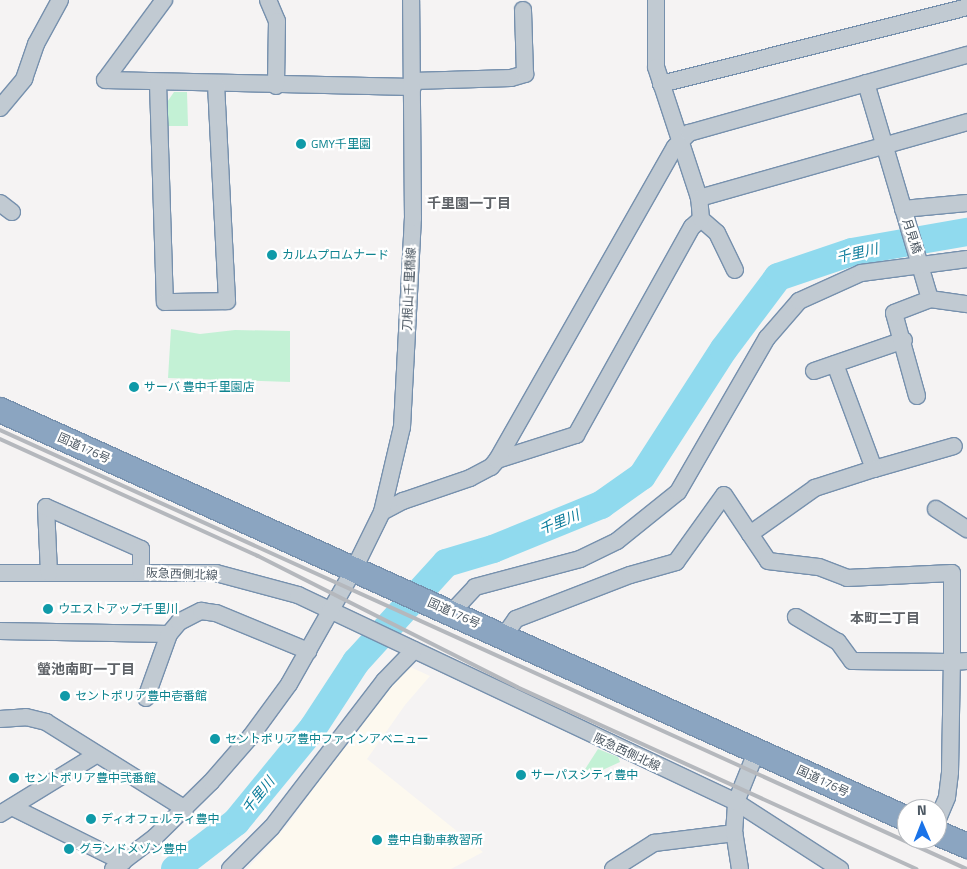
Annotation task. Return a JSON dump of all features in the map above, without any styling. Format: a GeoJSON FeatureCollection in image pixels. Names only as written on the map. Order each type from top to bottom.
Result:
{"type":"FeatureCollection","features":[{"type":"Feature","properties":{"kind":"highway","name":"国道176号"},"geometry":{"type":"LineString","coordinates":[[0,410],[390,584],[897,814]]}},
{"type":"Feature","properties":{"kind":"highway"},"geometry":{"type":"LineString","coordinates":[[947,837],[967,846]]}},
{"type":"Feature","properties":{"kind":"street"},"geometry":{"type":"LineString","coordinates":[[0,108],[24,79],[36,44],[60,0]]}},
{"type":"Feature","properties":{"kind":"street"},"geometry":{"type":"LineString","coordinates":[[164,0],[104,80],[276,86],[413,84],[511,78],[525,74],[523,10]]}},
{"type":"Feature","properties":{"kind":"street"},"geometry":{"type":"LineString","coordinates":[[268,0],[277,21],[276,86]]}},
{"type":"Feature","properties":{"kind":"street","name":"刀根山千里橋線"},"geometry":{"type":"LineString","coordinates":[[118,865],[155,837],[184,809],[251,736],[289,684],[354,569],[382,512],[402,433],[413,218],[411,0]]}},
{"type":"Feature","properties":{"kind":"street"},"geometry":{"type":"LineString","coordinates":[[656,0],[656,67],[699,198],[701,219],[717,233],[735,270]]}},
{"type":"Feature","properties":{"kind":"street"},"geometry":{"type":"LineString","coordinates":[[661,84],[967,7]]}},
{"type":"Feature","properties":{"kind":"street"},"geometry":{"type":"LineString","coordinates":[[382,512],[403,500],[470,478],[491,467],[497,460],[681,139],[689,133],[742,116],[967,55]]}},
{"type":"Feature","properties":{"kind":"street","name":"月見橋"},"geometry":{"type":"LineString","coordinates":[[866,82],[930,299]]}},
{"type":"Feature","properties":{"kind":"street"},"geometry":{"type":"LineString","coordinates":[[158,83],[165,302],[227,301],[216,85]]}},
{"type":"Feature","properties":{"kind":"street"},"geometry":{"type":"LineString","coordinates":[[699,198],[967,122]]}},
{"type":"Feature","properties":{"kind":"street"},"geometry":{"type":"LineString","coordinates":[[903,210],[967,203]]}},
{"type":"Feature","properties":{"kind":"street"},"geometry":{"type":"LineString","coordinates":[[497,460],[576,435],[692,227],[701,219]]}},
{"type":"Feature","properties":{"kind":"street"},"geometry":{"type":"LineString","coordinates":[[449,611],[475,587],[580,559],[617,541],[678,492],[767,338],[799,301],[861,273],[967,259]]}},
{"type":"Feature","properties":{"kind":"street"},"geometry":{"type":"LineString","coordinates":[[917,396],[904,340],[894,313],[930,299],[967,304]]}},
{"type":"Feature","properties":{"kind":"street"},"geometry":{"type":"LineString","coordinates":[[814,371],[904,340]]}},
{"type":"Feature","properties":{"kind":"street"},"geometry":{"type":"LineString","coordinates":[[835,364],[874,469]]}},
{"type":"Feature","properties":{"kind":"street"},"geometry":{"type":"LineString","coordinates":[[750,534],[815,488],[954,446]]}},
{"type":"Feature","properties":{"kind":"street"},"geometry":{"type":"LineString","coordinates":[[504,636],[516,619],[630,575],[676,562],[724,495],[768,561],[820,567],[847,578],[952,573],[959,661],[946,799]]}},
{"type":"Feature","properties":{"kind":"street"},"geometry":{"type":"LineString","coordinates":[[49,573],[46,507],[141,549],[141,572]]}},
{"type":"Feature","properties":{"kind":"street"},"geometry":{"type":"LineString","coordinates":[[936,509],[967,529]]}},
{"type":"Feature","properties":{"kind":"street","name":"阪急西側北線"},"geometry":{"type":"LineString","coordinates":[[0,573],[216,573],[298,595],[330,612],[736,802],[840,869]]}},
{"type":"Feature","properties":{"kind":"street"},"geometry":{"type":"LineString","coordinates":[[146,698],[169,634],[179,622],[201,611],[216,613],[308,651]]}},
{"type":"Feature","properties":{"kind":"street"},"geometry":{"type":"LineString","coordinates":[[796,618],[838,642],[852,661],[959,661]]}},
{"type":"Feature","properties":{"kind":"street"},"geometry":{"type":"LineString","coordinates":[[0,631],[169,634]]}},
{"type":"Feature","properties":{"kind":"street"},"geometry":{"type":"LineString","coordinates":[[230,869],[278,819],[410,648]]}},
{"type":"Feature","properties":{"kind":"street"},"geometry":{"type":"LineString","coordinates":[[0,719],[26,718],[46,722],[184,809]]}},
{"type":"Feature","properties":{"kind":"street"},"geometry":{"type":"LineString","coordinates":[[740,869],[734,833],[736,802],[757,750]]}},
{"type":"Feature","properties":{"kind":"street"},"geometry":{"type":"LineString","coordinates":[[6,810],[96,755]]}},
{"type":"Feature","properties":{"kind":"street"},"geometry":{"type":"LineString","coordinates":[[6,810],[118,865]]}},
{"type":"Feature","properties":{"kind":"street"},"geometry":{"type":"LineString","coordinates":[[613,869],[654,843],[734,833]]}},
{"type":"Feature","properties":{"kind":"shaded area","name":"豊中自動車教習所"},"geometry":{"type":"Polygon","coordinates":[[[408,666],[430,676],[405,705],[367,759],[483,852],[451,869],[247,869],[288,824],[381,694],[408,666]]]}},
{"type":"Feature","properties":{"kind":"green space"},"geometry":{"type":"Polygon","coordinates":[[[174,92],[187,92],[188,126],[164,126],[163,108],[174,92]]]}},
{"type":"Feature","properties":{"kind":"green space"},"geometry":{"type":"Polygon","coordinates":[[[171,329],[200,334],[235,330],[290,331],[290,382],[168,378],[171,329]]]}},
{"type":"Feature","properties":{"kind":"green space"},"geometry":{"type":"Polygon","coordinates":[[[598,749],[618,757],[620,762],[583,779],[580,777],[598,749]]]}},
{"type":"Feature","properties":{"kind":"waterway","name":"千里川"},"geometry":{"type":"LineString","coordinates":[[175,869],[236,822],[313,728],[356,662],[446,563],[493,549],[601,505],[642,476],[724,349],[778,277],[852,252],[967,232]]}},
{"type":"Feature","properties":{"kind":"railway"},"geometry":{"type":"LineString","coordinates":[[0,430],[967,869]]}},
{"type":"Feature","properties":{"kind":"railway"},"geometry":{"type":"LineString","coordinates":[[0,439],[258,556],[517,687],[916,869]]}},
{"type":"Feature","properties":{"kind":"place","name":"GMY千里園"},"geometry":{"type":"Point","coordinates":[301,144]}},
{"type":"Feature","properties":{"kind":"place","name":"カルムプロムナード"},"geometry":{"type":"Point","coordinates":[272,255]}},
{"type":"Feature","properties":{"kind":"place","name":"サーバ 豊中千里園店"},"geometry":{"type":"Point","coordinates":[134,387]}},
{"type":"Feature","properties":{"kind":"place","name":"ウエストアップ千里川"},"geometry":{"type":"Point","coordinates":[48,609]}},
{"type":"Feature","properties":{"kind":"place","name":"セントポリア豊中壱番館"},"geometry":{"type":"Point","coordinates":[65,696]}},
{"type":"Feature","properties":{"kind":"place","name":"セントポリア豊中ファインアベニュー"},"geometry":{"type":"Point","coordinates":[215,739]}},
{"type":"Feature","properties":{"kind":"place","name":"サーパスシティ豊中"},"geometry":{"type":"Point","coordinates":[521,775]}},
{"type":"Feature","properties":{"kind":"place","name":"セントポリア豊中弐番館"},"geometry":{"type":"Point","coordinates":[14,778]}},
{"type":"Feature","properties":{"kind":"place","name":"ディオフェルティ豊中"},"geometry":{"type":"Point","coordinates":[91,819]}},
{"type":"Feature","properties":{"kind":"place","name":"豊中自動車教習所"},"geometry":{"type":"Point","coordinates":[377,840]}},
{"type":"Feature","properties":{"kind":"place","name":"グランドメゾン豊中"},"geometry":{"type":"Point","coordinates":[69,849]}},
{"type":"Feature","properties":{"kind":"district","name":"千里園一丁目"},"geometry":{"type":"Point","coordinates":[469,203]}},
{"type":"Feature","properties":{"kind":"district","name":"本町二丁目"},"geometry":{"type":"Point","coordinates":[885,618]}},
{"type":"Feature","properties":{"kind":"district","name":"螢池南町一丁目"},"geometry":{"type":"Point","coordinates":[86,669]}}]}
